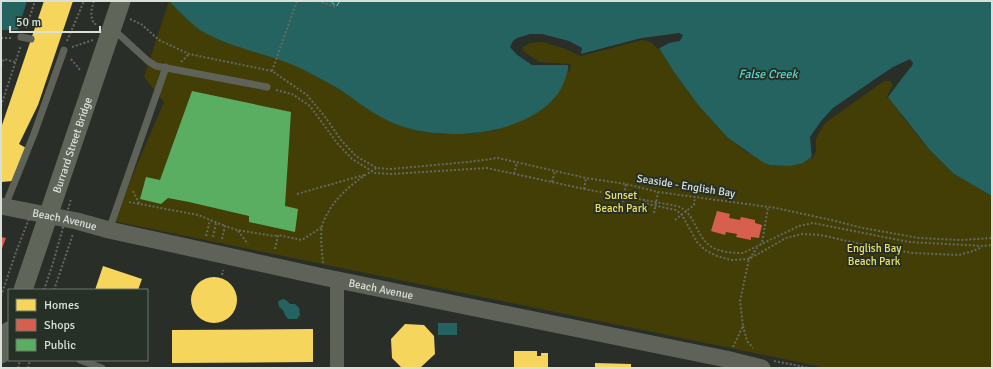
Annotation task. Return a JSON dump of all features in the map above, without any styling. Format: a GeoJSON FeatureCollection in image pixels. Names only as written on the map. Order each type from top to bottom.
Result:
{"type":"FeatureCollection","features":[{"type":"Feature","properties":{"kind":"main road","name":"Burrard Street Bridge"},"geometry":{"type":"LineString","coordinates":[[23,289],[122,1]]}},
{"type":"Feature","properties":{"kind":"main road"},"geometry":{"type":"LineString","coordinates":[[1,354],[8,334]]}},
{"type":"Feature","properties":{"kind":"street","name":"Beach Avenue"},"geometry":{"type":"LineString","coordinates":[[3,206],[337,280],[726,359],[735,359],[762,368]]}},
{"type":"Feature","properties":{"kind":"street"},"geometry":{"type":"LineString","coordinates":[[337,280],[337,368]]}},
{"type":"Feature","properties":{"kind":"lane"},"geometry":{"type":"LineString","coordinates":[[122,1],[113,29],[148,61],[156,66],[267,87]]}},
{"type":"Feature","properties":{"kind":"lane"},"geometry":{"type":"LineString","coordinates":[[21,40],[31,39]]}},
{"type":"Feature","properties":{"kind":"lane"},"geometry":{"type":"LineString","coordinates":[[3,206],[34,134],[64,50]]}},
{"type":"Feature","properties":{"kind":"lane"},"geometry":{"type":"LineString","coordinates":[[109,230],[166,67]]}},
{"type":"Feature","properties":{"kind":"lane"},"geometry":{"type":"LineString","coordinates":[[83,361],[102,368]]}},
{"type":"Feature","properties":{"kind":"path"},"geometry":{"type":"LineString","coordinates":[[1,106],[21,40],[35,1]]}},
{"type":"Feature","properties":{"kind":"path"},"geometry":{"type":"LineString","coordinates":[[64,50],[84,1]]}},
{"type":"Feature","properties":{"kind":"path"},"geometry":{"type":"LineString","coordinates":[[91,18],[91,11],[94,1]]}},
{"type":"Feature","properties":{"kind":"path"},"geometry":{"type":"LineString","coordinates":[[272,71],[297,1]]}},
{"type":"Feature","properties":{"kind":"path"},"geometry":{"type":"LineString","coordinates":[[318,1],[336,7]]}},
{"type":"Feature","properties":{"kind":"path"},"geometry":{"type":"LineString","coordinates":[[82,42],[94,39]]}},
{"type":"Feature","properties":{"kind":"path"},"geometry":{"type":"LineString","coordinates":[[1,65],[4,59],[15,62]]}},
{"type":"Feature","properties":{"kind":"path"},"geometry":{"type":"LineString","coordinates":[[76,64],[82,72]]}},
{"type":"Feature","properties":{"kind":"path"},"geometry":{"type":"LineString","coordinates":[[267,87],[292,94],[310,106],[337,143],[352,159],[375,173],[391,174],[487,168],[584,189],[677,206],[686,211],[709,246],[733,253],[742,253],[758,247],[799,226],[813,223],[909,242],[983,246],[992,245]]}},
{"type":"Feature","properties":{"kind":"path"},"geometry":{"type":"LineString","coordinates":[[1,91],[6,92]]}},
{"type":"Feature","properties":{"kind":"path","name":"Seaside - English Bay"},"geometry":{"type":"LineString","coordinates":[[371,171],[377,168],[391,169],[498,158],[586,178],[626,184],[658,192],[768,207],[863,228],[919,238],[960,240],[992,238]]}},
{"type":"Feature","properties":{"kind":"path"},"geometry":{"type":"LineString","coordinates":[[514,174],[517,162]]}},
{"type":"Feature","properties":{"kind":"path"},"geometry":{"type":"LineString","coordinates":[[322,263],[322,227],[329,212],[337,200],[355,182],[371,171]]}},
{"type":"Feature","properties":{"kind":"path"},"geometry":{"type":"LineString","coordinates":[[552,182],[555,171]]}},
{"type":"Feature","properties":{"kind":"path"},"geometry":{"type":"LineString","coordinates":[[298,194],[367,174]]}},
{"type":"Feature","properties":{"kind":"path"},"geometry":{"type":"LineString","coordinates":[[584,189],[586,178]]}},
{"type":"Feature","properties":{"kind":"path"},"geometry":{"type":"LineString","coordinates":[[622,206],[626,184]]}},
{"type":"Feature","properties":{"kind":"path"},"geometry":{"type":"LineString","coordinates":[[140,205],[133,189],[129,202],[140,205],[198,215],[237,230],[274,236],[278,235],[302,240],[322,227]]}},
{"type":"Feature","properties":{"kind":"path"},"geometry":{"type":"LineString","coordinates":[[654,213],[658,192]]}},
{"type":"Feature","properties":{"kind":"path"},"geometry":{"type":"LineString","coordinates":[[676,220],[694,205],[695,197]]}},
{"type":"Feature","properties":{"kind":"path"},"geometry":{"type":"LineString","coordinates":[[644,201],[647,204],[676,210],[682,215],[697,242],[705,250],[717,256],[731,260],[749,258],[786,238],[802,234],[820,235],[870,246],[913,252],[959,255],[983,246]]}},
{"type":"Feature","properties":{"kind":"path"},"geometry":{"type":"LineString","coordinates":[[753,348],[747,341],[743,326],[740,301],[749,258],[762,243],[768,207]]}},
{"type":"Feature","properties":{"kind":"path"},"geometry":{"type":"LineString","coordinates":[[206,236],[210,220]]}},
{"type":"Feature","properties":{"kind":"path"},"geometry":{"type":"LineString","coordinates":[[213,237],[216,223]]}},
{"type":"Feature","properties":{"kind":"path"},"geometry":{"type":"LineString","coordinates":[[222,239],[225,226]]}},
{"type":"Feature","properties":{"kind":"path"},"geometry":{"type":"LineString","coordinates":[[237,230],[248,244]]}},
{"type":"Feature","properties":{"kind":"path"},"geometry":{"type":"LineString","coordinates":[[275,249],[278,235]]}},
{"type":"Feature","properties":{"kind":"path"},"geometry":{"type":"LineString","coordinates":[[54,289],[72,236]]}},
{"type":"Feature","properties":{"kind":"path"},"geometry":{"type":"LineString","coordinates":[[735,359],[743,326]]}},
{"type":"Feature","properties":{"kind":"green space","name":"Sunset Beach Park"},"geometry":{"type":"Polygon","coordinates":[[[169,1],[186,18],[200,29],[219,40],[285,61],[301,68],[334,86],[383,118],[399,125],[423,132],[468,134],[496,130],[562,86],[568,66],[539,64],[522,52],[521,47],[529,41],[642,38],[652,41],[659,48],[674,72],[699,106],[728,138],[748,153],[814,138],[823,122],[883,79],[894,82],[902,116],[929,149],[954,174],[992,196],[992,368],[827,368],[113,221],[164,102],[144,77],[169,1]]]}},
{"type":"Feature","properties":{"kind":"water"},"geometry":{"type":"Polygon","coordinates":[[[1,1],[27,1],[18,30],[1,30],[1,1]]]}},
{"type":"Feature","properties":{"kind":"water","name":"False Creek"},"geometry":{"type":"Polygon","coordinates":[[[169,1],[992,1],[992,196],[954,174],[929,149],[888,97],[895,85],[894,82],[883,79],[823,122],[814,138],[814,150],[811,157],[803,163],[790,166],[771,165],[764,163],[728,138],[699,106],[674,72],[659,48],[652,41],[642,38],[581,54],[544,40],[525,43],[521,50],[532,60],[542,64],[569,65],[561,89],[542,109],[524,120],[504,127],[482,132],[460,134],[438,133],[398,125],[373,112],[334,86],[302,69],[224,42],[200,30],[169,1]]]}},
{"type":"Feature","properties":{"kind":"water"},"geometry":{"type":"Polygon","coordinates":[[[283,299],[290,304],[295,304],[299,308],[300,315],[297,319],[288,319],[283,310],[279,307],[278,301],[283,299]]]}},
{"type":"Feature","properties":{"kind":"water"},"geometry":{"type":"Polygon","coordinates":[[[438,323],[457,323],[457,335],[438,335],[438,323]]]}},
{"type":"Feature","properties":{"kind":"pier"},"geometry":{"type":"Polygon","coordinates":[[[679,33],[683,35],[680,41],[669,43],[658,49],[651,42],[642,40],[581,56],[563,48],[543,42],[530,43],[523,47],[523,51],[539,62],[570,64],[571,66],[569,73],[568,65],[532,65],[516,54],[510,47],[513,41],[517,38],[530,34],[542,34],[569,41],[582,48],[581,54],[642,38],[679,33]]]}},
{"type":"Feature","properties":{"kind":"pier"},"geometry":{"type":"Polygon","coordinates":[[[910,59],[913,63],[912,66],[888,97],[886,98],[893,85],[890,81],[884,81],[825,123],[816,138],[816,151],[812,159],[810,137],[821,121],[833,108],[893,67],[910,59]]]}},
{"type":"Feature","properties":{"kind":"building: Homes"},"geometry":{"type":"Polygon","coordinates":[[[44,1],[73,1],[38,105],[19,144],[28,149],[13,181],[1,182],[1,128],[44,1]]]}},
{"type":"Feature","properties":{"kind":"building: Homes"},"geometry":{"type":"Polygon","coordinates":[[[103,266],[142,279],[138,289],[95,289],[103,266]]]}},
{"type":"Feature","properties":{"kind":"building: Homes"},"geometry":{"type":"Polygon","coordinates":[[[209,277],[219,277],[227,281],[233,287],[237,295],[237,305],[233,313],[227,319],[219,323],[209,323],[201,319],[195,313],[191,305],[191,295],[195,287],[201,281],[209,277]]]}},
{"type":"Feature","properties":{"kind":"building: Homes"},"geometry":{"type":"Polygon","coordinates":[[[405,324],[424,325],[434,336],[435,354],[420,368],[402,368],[392,358],[391,339],[405,324]]]}},
{"type":"Feature","properties":{"kind":"building: Homes"},"geometry":{"type":"Polygon","coordinates":[[[313,329],[313,362],[172,363],[172,330],[313,329]]]}},
{"type":"Feature","properties":{"kind":"building: Homes"},"geometry":{"type":"Polygon","coordinates":[[[514,351],[537,351],[537,356],[541,356],[541,353],[548,353],[548,368],[514,368],[514,351]]]}},
{"type":"Feature","properties":{"kind":"building: Homes"},"geometry":{"type":"Polygon","coordinates":[[[595,363],[631,364],[631,368],[595,368],[595,363]]]}},
{"type":"Feature","properties":{"kind":"building: Shops"},"geometry":{"type":"Polygon","coordinates":[[[717,211],[730,214],[729,218],[740,220],[741,217],[755,220],[755,223],[762,225],[759,238],[751,237],[751,240],[736,237],[737,234],[726,232],[725,235],[711,231],[717,211]]]}},
{"type":"Feature","properties":{"kind":"building: Shops"},"geometry":{"type":"Polygon","coordinates":[[[1,237],[6,238],[1,251],[1,237]]]}},
{"type":"Feature","properties":{"kind":"building: Public"},"geometry":{"type":"Polygon","coordinates":[[[192,91],[291,112],[285,206],[298,209],[295,232],[249,222],[249,216],[189,202],[168,198],[161,204],[140,199],[146,177],[160,180],[192,91]]]}},
{"type":"Feature","properties":{"kind":"ferry route"},"geometry":{"type":"LineString","coordinates":[[331,1],[336,7],[340,1]]}},
{"type":"Feature","properties":{"kind":"park label","name":"English Bay Beach Park"},"geometry":{"type":"Point","coordinates":[874,254]}}]}
